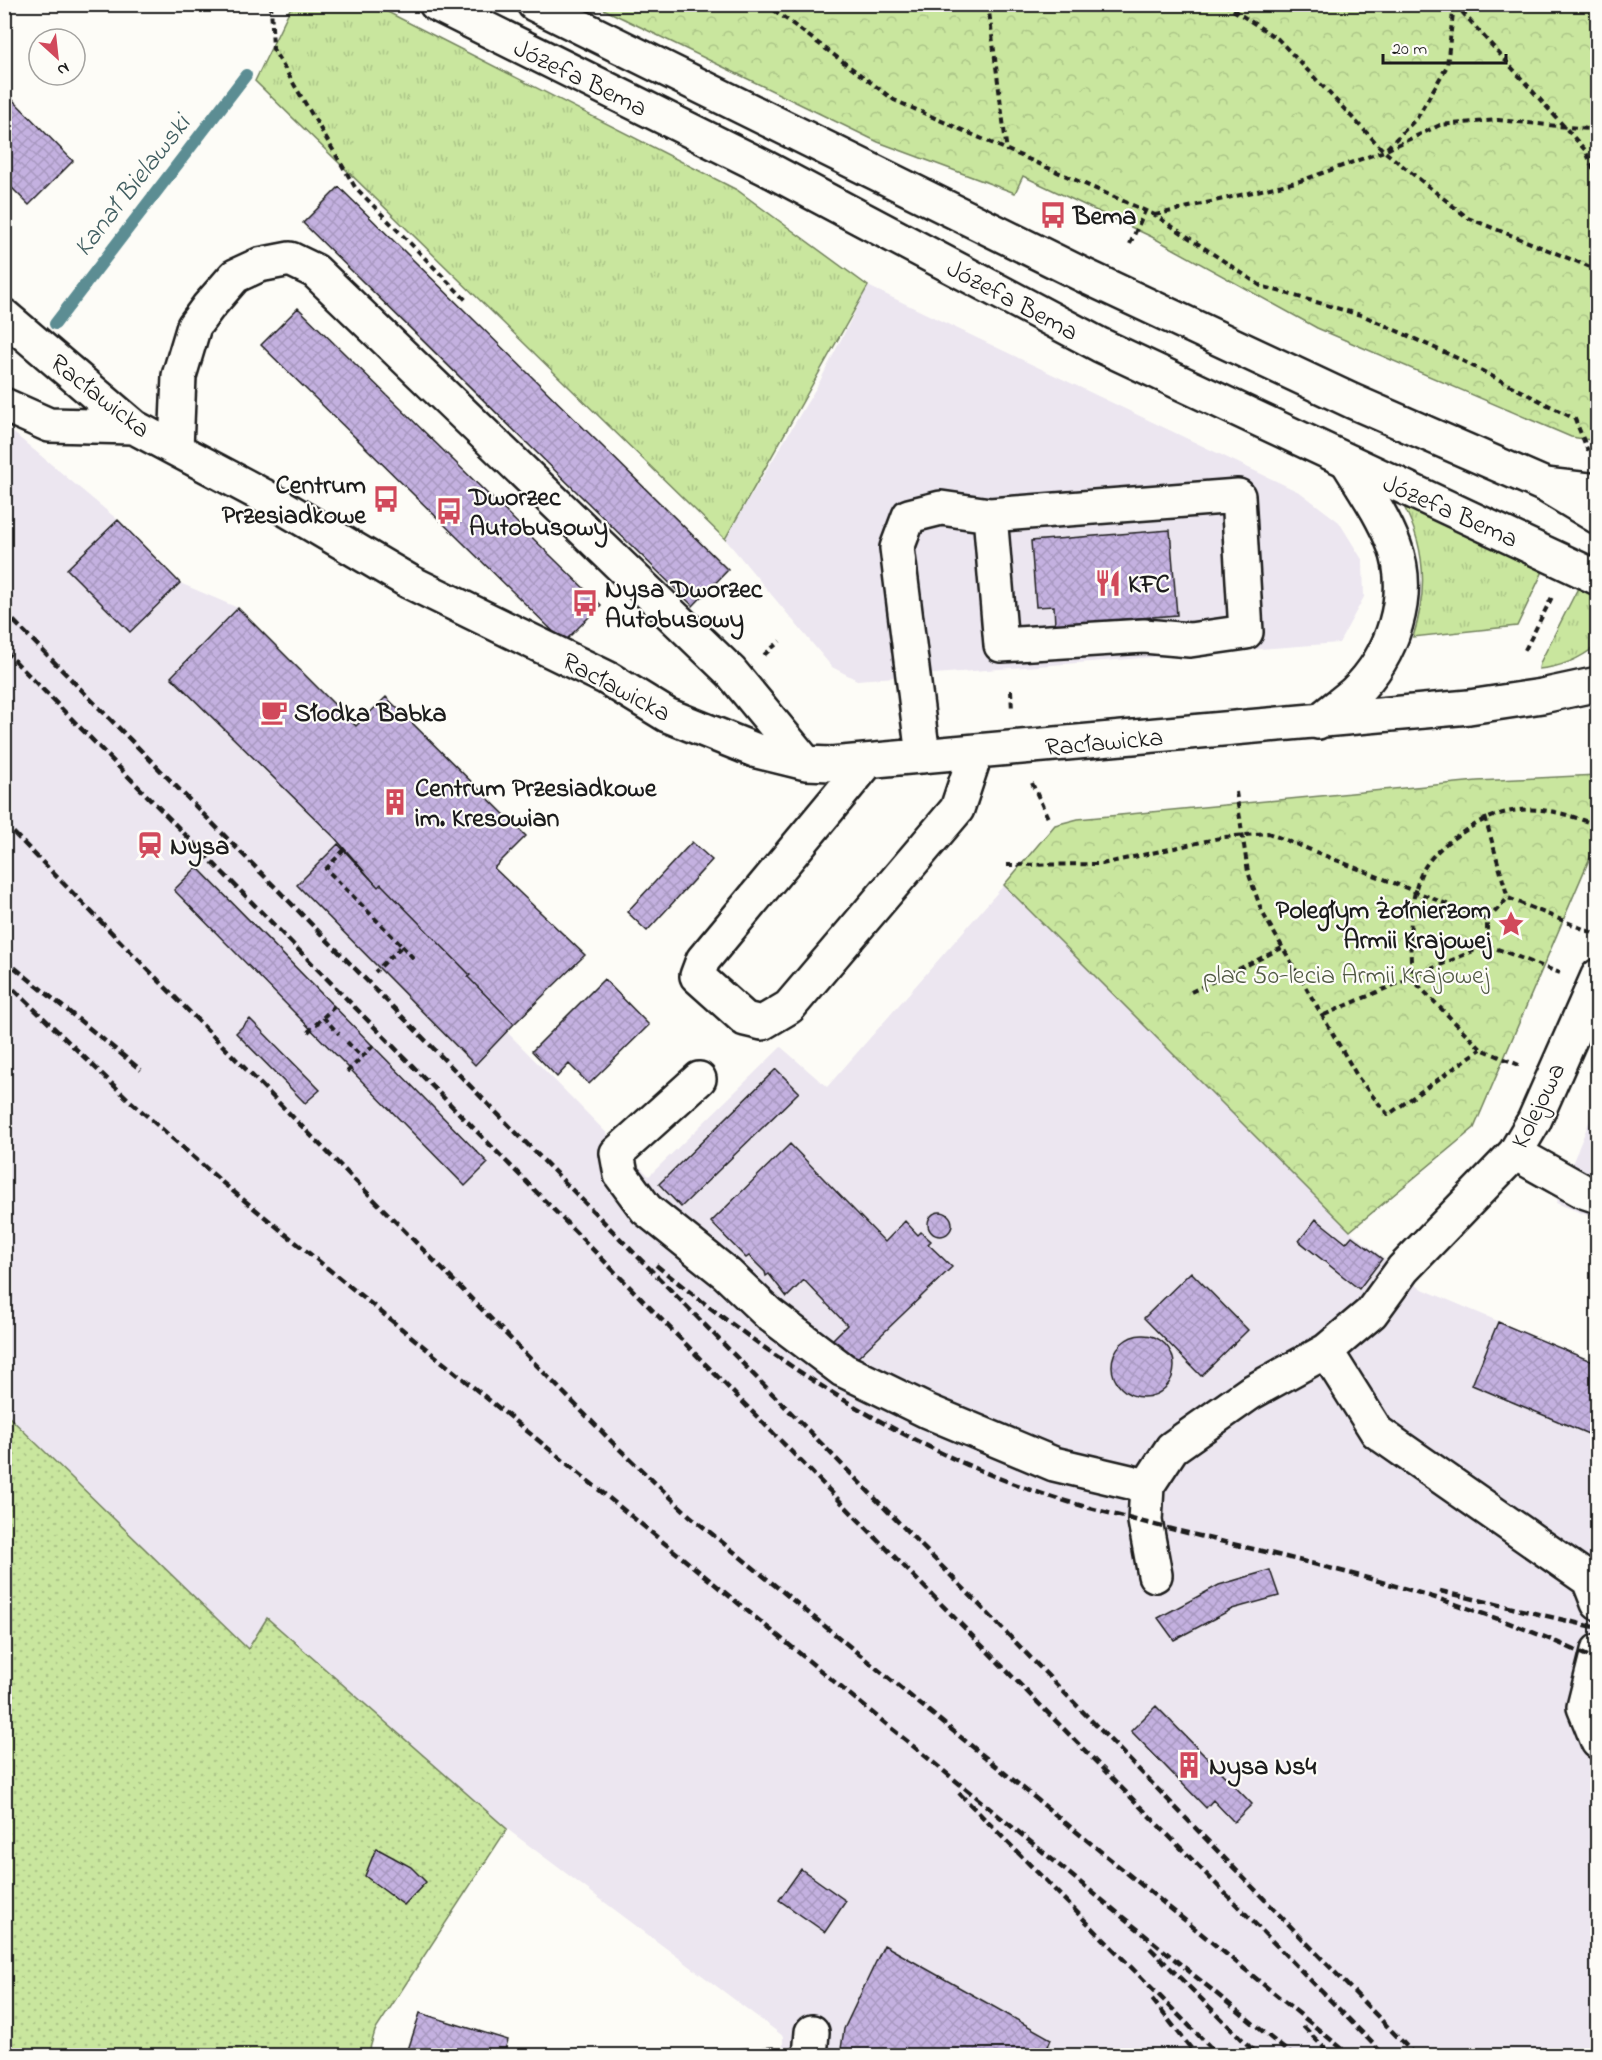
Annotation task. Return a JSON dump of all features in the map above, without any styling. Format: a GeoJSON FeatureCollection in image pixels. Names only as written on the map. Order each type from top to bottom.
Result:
{"type":"FeatureCollection","features":[{"type":"Feature","properties":{"kind":"main road","name":"Józefa Bema"},"geometry":{"type":"LineString","coordinates":[[436,4],[766,168],[1100,345],[1349,464],[1598,578]]}},
{"type":"Feature","properties":{"kind":"main road","name":"Józefa Bema"},"geometry":{"type":"LineString","coordinates":[[534,4],[1083,275],[1352,401],[1545,485],[1598,517]]}},
{"type":"Feature","properties":{"kind":"main road"},"geometry":{"type":"LineString","coordinates":[[176,448],[179,376],[194,326],[208,307],[235,276],[259,265],[290,259],[315,271],[731,672],[806,763]]}},
{"type":"Feature","properties":{"kind":"main road","name":"Racławicka"},"geometry":{"type":"LineString","coordinates":[[4,316],[134,427],[262,495],[410,582],[607,678],[668,715],[758,751],[806,763],[868,761],[1469,708],[1598,684]]}},
{"type":"Feature","properties":{"kind":"main road"},"geometry":{"type":"LineString","coordinates":[[4,405],[49,425],[134,427]]}},
{"type":"Feature","properties":{"kind":"main road"},"geometry":{"type":"LineString","coordinates":[[1318,722],[1355,691],[1380,660],[1401,613],[1402,582],[1395,546],[1374,504],[1349,464]]}},
{"type":"Feature","properties":{"kind":"main road","name":"Józefa Bema"},"geometry":{"type":"LineString","coordinates":[[1545,485],[1598,491]]}},
{"type":"Feature","properties":{"kind":"main road"},"geometry":{"type":"LineString","coordinates":[[923,756],[897,548],[909,516],[942,508],[990,515],[1238,496],[1246,632],[1190,640],[1144,636],[1001,645],[990,515]]}},
{"type":"Feature","properties":{"kind":"main road"},"geometry":{"type":"LineString","coordinates":[[868,761],[703,960],[697,976],[745,1019],[762,1023],[789,1007],[957,808],[976,752]]}},
{"type":"Feature","properties":{"kind":"main road","name":"Kolejowa"},"geometry":{"type":"LineString","coordinates":[[1147,1486],[1172,1448],[1250,1393],[1326,1351],[1371,1312],[1403,1269],[1515,1153],[1534,1121],[1595,981]]}},
{"type":"Feature","properties":{"kind":"main road"},"geometry":{"type":"LineString","coordinates":[[699,1079],[616,1153],[621,1175],[646,1209],[727,1274],[769,1314],[843,1370],[927,1411],[1054,1464],[1147,1486],[1145,1521],[1155,1575]]}},
{"type":"Feature","properties":{"kind":"main road"},"geometry":{"type":"LineString","coordinates":[[1515,1153],[1583,1191],[1598,1196]]}},
{"type":"Feature","properties":{"kind":"main road"},"geometry":{"type":"LineString","coordinates":[[1326,1351],[1377,1432],[1589,1580],[1598,1603]]}},
{"type":"Feature","properties":{"kind":"main road"},"geometry":{"type":"LineString","coordinates":[[1598,1651],[1584,1707],[1598,1742]]}},
{"type":"Feature","properties":{"kind":"path"},"geometry":{"type":"LineString","coordinates":[[271,4],[273,50],[355,187],[466,300]]}},
{"type":"Feature","properties":{"kind":"path"},"geometry":{"type":"LineString","coordinates":[[766,4],[894,100],[1007,152],[1155,215],[1261,286],[1364,316],[1457,358],[1575,419],[1590,458]]}},
{"type":"Feature","properties":{"kind":"path"},"geometry":{"type":"LineString","coordinates":[[988,4],[1007,152]]}},
{"type":"Feature","properties":{"kind":"path"},"geometry":{"type":"LineString","coordinates":[[1224,4],[1278,39],[1384,151],[1468,218],[1598,270]]}},
{"type":"Feature","properties":{"kind":"path"},"geometry":{"type":"LineString","coordinates":[[1384,151],[1417,118],[1447,66],[1454,4]]}},
{"type":"Feature","properties":{"kind":"path"},"geometry":{"type":"LineString","coordinates":[[1454,4],[1586,151],[1598,182]]}},
{"type":"Feature","properties":{"kind":"path"},"geometry":{"type":"LineString","coordinates":[[1155,215],[1300,181],[1384,151],[1440,125],[1498,120],[1598,130]]}},
{"type":"Feature","properties":{"kind":"path"},"geometry":{"type":"LineString","coordinates":[[1130,244],[1145,212]]}},
{"type":"Feature","properties":{"kind":"path"},"geometry":{"type":"LineString","coordinates":[[1526,650],[1552,596]]}},
{"type":"Feature","properties":{"kind":"path"},"geometry":{"type":"LineString","coordinates":[[1236,792],[1248,872],[1262,912],[1359,1079],[1388,1115],[1481,1049]]}},
{"type":"Feature","properties":{"kind":"path"},"geometry":{"type":"LineString","coordinates":[[1552,1078],[1481,1049],[1412,979],[1410,939],[1416,892],[1424,869],[1446,842],[1485,817],[1527,808],[1567,813],[1598,826]]}},
{"type":"Feature","properties":{"kind":"path"},"geometry":{"type":"LineString","coordinates":[[1485,817],[1508,898]]}},
{"type":"Feature","properties":{"kind":"path"},"geometry":{"type":"LineString","coordinates":[[1007,865],[1102,864],[1224,837],[1268,833],[1487,920]]}},
{"type":"Feature","properties":{"kind":"path"},"geometry":{"type":"LineString","coordinates":[[344,850],[326,869],[415,960]]}},
{"type":"Feature","properties":{"kind":"path"},"geometry":{"type":"LineString","coordinates":[[1487,945],[1487,920],[1508,898]]}},
{"type":"Feature","properties":{"kind":"path"},"geometry":{"type":"LineString","coordinates":[[1508,898],[1598,936]]}},
{"type":"Feature","properties":{"kind":"path"},"geometry":{"type":"LineString","coordinates":[[1324,1016],[1487,945],[1595,981]]}},
{"type":"Feature","properties":{"kind":"path"},"geometry":{"type":"LineString","coordinates":[[375,972],[402,946]]}},
{"type":"Feature","properties":{"kind":"path"},"geometry":{"type":"LineString","coordinates":[[1191,992],[1281,948]]}},
{"type":"Feature","properties":{"kind":"path"},"geometry":{"type":"LineString","coordinates":[[308,1032],[337,1004]]}},
{"type":"Feature","properties":{"kind":"path"},"geometry":{"type":"LineString","coordinates":[[323,1017],[339,1034]]}},
{"type":"Feature","properties":{"kind":"path"},"geometry":{"type":"LineString","coordinates":[[347,1042],[362,1058]]}},
{"type":"Feature","properties":{"kind":"path"},"geometry":{"type":"LineString","coordinates":[[347,1072],[376,1043]]}},
{"type":"Feature","properties":{"kind":"shaded area"},"geometry":{"type":"Polygon","coordinates":[[[868,286],[1301,493],[1339,522],[1363,561],[1364,597],[1339,643],[857,680],[832,667],[725,539],[819,383],[868,286]]]}},
{"type":"Feature","properties":{"kind":"shaded area"},"geometry":{"type":"Polygon","coordinates":[[[4,425],[118,520],[180,583],[238,608],[356,726],[386,697],[526,836],[494,868],[470,978],[514,1024],[507,1032],[649,1176],[781,1047],[827,1087],[1004,885],[1350,1231],[1420,1288],[1597,1363],[1597,2055],[783,2055],[783,2036],[507,1829],[267,1618],[248,1650],[5,1412],[4,425]]]}},
{"type":"Feature","properties":{"kind":"shaded area"},"geometry":{"type":"Polygon","coordinates":[[[1597,1103],[1597,1219],[1556,1203],[1597,1103]]]}},
{"type":"Feature","properties":{"kind":"green space"},"geometry":{"type":"Polygon","coordinates":[[[292,5],[374,5],[737,190],[868,286],[725,539],[255,81],[292,5]]]}},
{"type":"Feature","properties":{"kind":"green space"},"geometry":{"type":"Polygon","coordinates":[[[595,5],[1579,5],[1598,13],[1597,441],[1571,437],[1317,328],[1152,237],[1023,176],[1015,193],[878,142],[595,5]]]}},
{"type":"Feature","properties":{"kind":"green space"},"geometry":{"type":"Polygon","coordinates":[[[1402,503],[1544,569],[1517,626],[1413,637],[1421,603],[1422,569],[1416,536],[1402,503]]]}},
{"type":"Feature","properties":{"kind":"green space"},"geometry":{"type":"Polygon","coordinates":[[[1579,586],[1598,597],[1597,645],[1570,662],[1539,669],[1540,663],[1579,586]]]}},
{"type":"Feature","properties":{"kind":"green space","name":"plac 50-lecia Armii Krajowej"},"geometry":{"type":"Polygon","coordinates":[[[1597,775],[1597,841],[1474,1128],[1350,1231],[1004,885],[1055,825],[1078,819],[1477,781],[1597,775]]]}},
{"type":"Feature","properties":{"kind":"green space"},"geometry":{"type":"Polygon","coordinates":[[[4,1412],[248,1649],[267,1618],[507,1829],[375,2031],[368,2055],[5,2055],[4,1412]]]}},
{"type":"Feature","properties":{"kind":"building"},"geometry":{"type":"Polygon","coordinates":[[[5,92],[73,161],[29,205],[4,180],[5,92]]]}},
{"type":"Feature","properties":{"kind":"building"},"geometry":{"type":"Polygon","coordinates":[[[339,187],[728,570],[693,606],[303,223],[339,187]]]}},
{"type":"Feature","properties":{"kind":"building"},"geometry":{"type":"Polygon","coordinates":[[[298,308],[601,605],[564,642],[261,345],[298,308]]]}},
{"type":"Feature","properties":{"kind":"building"},"geometry":{"type":"Polygon","coordinates":[[[118,520],[180,583],[130,632],[67,569],[118,520]]]}},
{"type":"Feature","properties":{"kind":"building"},"geometry":{"type":"Polygon","coordinates":[[[1170,530],[1177,615],[1055,625],[1054,606],[1036,607],[1031,541],[1170,530]]]}},
{"type":"Feature","properties":{"kind":"building","name":"Centrum Przesiadkowe im. Kresowian"},"geometry":{"type":"Polygon","coordinates":[[[238,608],[356,726],[386,697],[526,836],[494,868],[585,955],[514,1024],[468,977],[470,975],[381,884],[378,887],[335,838],[171,677],[238,608]]]}},
{"type":"Feature","properties":{"kind":"building"},"geometry":{"type":"Polygon","coordinates":[[[692,842],[712,860],[647,931],[627,912],[692,842]]]}},
{"type":"Feature","properties":{"kind":"building"},"geometry":{"type":"Polygon","coordinates":[[[338,844],[378,887],[381,884],[470,975],[468,977],[514,1024],[475,1065],[297,885],[338,844]]]}},
{"type":"Feature","properties":{"kind":"building"},"geometry":{"type":"Polygon","coordinates":[[[197,867],[488,1163],[465,1186],[174,890],[197,867]]]}},
{"type":"Feature","properties":{"kind":"building"},"geometry":{"type":"Polygon","coordinates":[[[604,979],[649,1025],[589,1084],[569,1064],[557,1077],[532,1051],[604,979]]]}},
{"type":"Feature","properties":{"kind":"building"},"geometry":{"type":"Polygon","coordinates":[[[250,1019],[320,1090],[305,1103],[236,1033],[250,1019]]]}},
{"type":"Feature","properties":{"kind":"building"},"geometry":{"type":"Polygon","coordinates":[[[776,1069],[799,1092],[681,1207],[659,1184],[776,1069]]]}},
{"type":"Feature","properties":{"kind":"building"},"geometry":{"type":"Polygon","coordinates":[[[790,1144],[885,1242],[905,1221],[918,1235],[921,1232],[931,1241],[928,1244],[952,1267],[853,1362],[832,1340],[847,1325],[804,1280],[787,1297],[769,1274],[766,1276],[765,1272],[749,1256],[746,1258],[711,1222],[790,1144]]]}},
{"type":"Feature","properties":{"kind":"building"},"geometry":{"type":"Polygon","coordinates":[[[940,1212],[948,1216],[952,1224],[948,1232],[940,1236],[932,1232],[928,1224],[932,1216],[940,1212]]]}},
{"type":"Feature","properties":{"kind":"building"},"geometry":{"type":"Polygon","coordinates":[[[1316,1219],[1346,1243],[1352,1236],[1382,1259],[1359,1289],[1299,1241],[1316,1219]]]}},
{"type":"Feature","properties":{"kind":"building"},"geometry":{"type":"Polygon","coordinates":[[[1191,1272],[1248,1330],[1201,1376],[1144,1318],[1191,1272]]]}},
{"type":"Feature","properties":{"kind":"building"},"geometry":{"type":"Polygon","coordinates":[[[1498,1322],[1598,1364],[1598,1438],[1472,1385],[1498,1322]]]}},
{"type":"Feature","properties":{"kind":"building"},"geometry":{"type":"Polygon","coordinates":[[[1143,1335],[1160,1340],[1165,1344],[1169,1349],[1174,1366],[1169,1383],[1165,1388],[1160,1392],[1143,1397],[1126,1392],[1121,1388],[1117,1383],[1112,1366],[1117,1349],[1121,1344],[1126,1340],[1143,1335]]]}},
{"type":"Feature","properties":{"kind":"building"},"geometry":{"type":"Polygon","coordinates":[[[1270,1570],[1279,1596],[1232,1609],[1174,1640],[1158,1618],[1219,1585],[1270,1570]]]}},
{"type":"Feature","properties":{"kind":"building","name":"Nysa Ns4"},"geometry":{"type":"Polygon","coordinates":[[[1156,1706],[1252,1804],[1234,1822],[1213,1800],[1206,1808],[1131,1731],[1156,1706]]]}},
{"type":"Feature","properties":{"kind":"building"},"geometry":{"type":"Polygon","coordinates":[[[376,1848],[411,1867],[426,1882],[404,1905],[365,1876],[376,1848]]]}},
{"type":"Feature","properties":{"kind":"building"},"geometry":{"type":"Polygon","coordinates":[[[801,1869],[846,1901],[825,1932],[779,1900],[801,1869]]]}},
{"type":"Feature","properties":{"kind":"building"},"geometry":{"type":"Polygon","coordinates":[[[884,1945],[1051,2039],[1044,2056],[840,2056],[844,2029],[884,1945]]]}},
{"type":"Feature","properties":{"kind":"building"},"geometry":{"type":"Polygon","coordinates":[[[420,2013],[508,2040],[503,2056],[406,2056],[420,2013]]]}},
{"type":"Feature","properties":{"kind":"building"},"geometry":{"type":"Polygon","coordinates":[[[774,2047],[775,2056],[735,2056],[735,2049],[774,2047]]]}},
{"type":"Feature","properties":{"kind":"waterway","name":"Kanał Bielawski"},"geometry":{"type":"LineString","coordinates":[[55,324],[246,75]]}},
{"type":"Feature","properties":{"kind":"railway"},"geometry":{"type":"LineString","coordinates":[[4,611],[967,1592],[1416,2056]]}},
{"type":"Feature","properties":{"kind":"railway"},"geometry":{"type":"LineString","coordinates":[[4,650],[1385,2056]]}},
{"type":"Feature","properties":{"kind":"railway"},"geometry":{"type":"LineString","coordinates":[[4,823],[613,1443],[690,1516],[1351,2056]]}},
{"type":"Feature","properties":{"kind":"railway"},"geometry":{"type":"LineString","coordinates":[[4,959],[141,1070]]}},
{"type":"Feature","properties":{"kind":"railway"},"geometry":{"type":"LineString","coordinates":[[4,980],[129,1100],[223,1183],[1293,2056]]}},
{"type":"Feature","properties":{"kind":"railway"},"geometry":{"type":"LineString","coordinates":[[656,1265],[801,1373],[905,1435],[959,1461],[1015,1484],[1072,1503],[1339,1570],[1470,1609],[1535,1633],[1598,1661]]}},
{"type":"Feature","properties":{"kind":"railway"},"geometry":{"type":"LineString","coordinates":[[1440,1591],[1598,1628]]}},
{"type":"Feature","properties":{"kind":"railway"},"geometry":{"type":"LineString","coordinates":[[959,1793],[1219,2056]]}},
{"type":"Feature","properties":{"kind":"railway"},"geometry":{"type":"LineString","coordinates":[[1150,1948],[1259,2056]]}},
{"type":"Feature","properties":{"kind":"railway"},"geometry":{"type":"LineString","coordinates":[[1152,1999],[1197,2056]]}},
{"type":"Feature","properties":{"kind":"railway"},"geometry":{"type":"LineString","coordinates":[[1303,2026],[1332,2056]]}},
{"type":"Feature","properties":{"kind":"place","name":"Bema"},"geometry":{"type":"Point","coordinates":[1053,215]}},
{"type":"Feature","properties":{"kind":"place","name":"Centrum Przesiadkowe"},"geometry":{"type":"Point","coordinates":[386,499]}},
{"type":"Feature","properties":{"kind":"place","name":"Dworzec Autobusowy"},"geometry":{"type":"Point","coordinates":[449,511]}},
{"type":"Feature","properties":{"kind":"place","name":"KFC"},"geometry":{"type":"Point","coordinates":[1108,583]}},
{"type":"Feature","properties":{"kind":"place","name":"Nysa Dworzec Autobusowy"},"geometry":{"type":"Point","coordinates":[585,603]}},
{"type":"Feature","properties":{"kind":"place","name":"Słodka Babka"},"geometry":{"type":"Point","coordinates":[274,712]}},
{"type":"Feature","properties":{"kind":"place","name":"Centrum Przesiadkowe im. Kresowian"},"geometry":{"type":"Point","coordinates":[395,802]}},
{"type":"Feature","properties":{"kind":"place","name":"Nysa"},"geometry":{"type":"Point","coordinates":[150,845]}},
{"type":"Feature","properties":{"kind":"place","name":"Poległym Żołnierzom Armii Krajowej"},"geometry":{"type":"Point","coordinates":[1511,924]}},
{"type":"Feature","properties":{"kind":"place","name":"Nysa Ns4"},"geometry":{"type":"Point","coordinates":[1189,1765]}}]}
